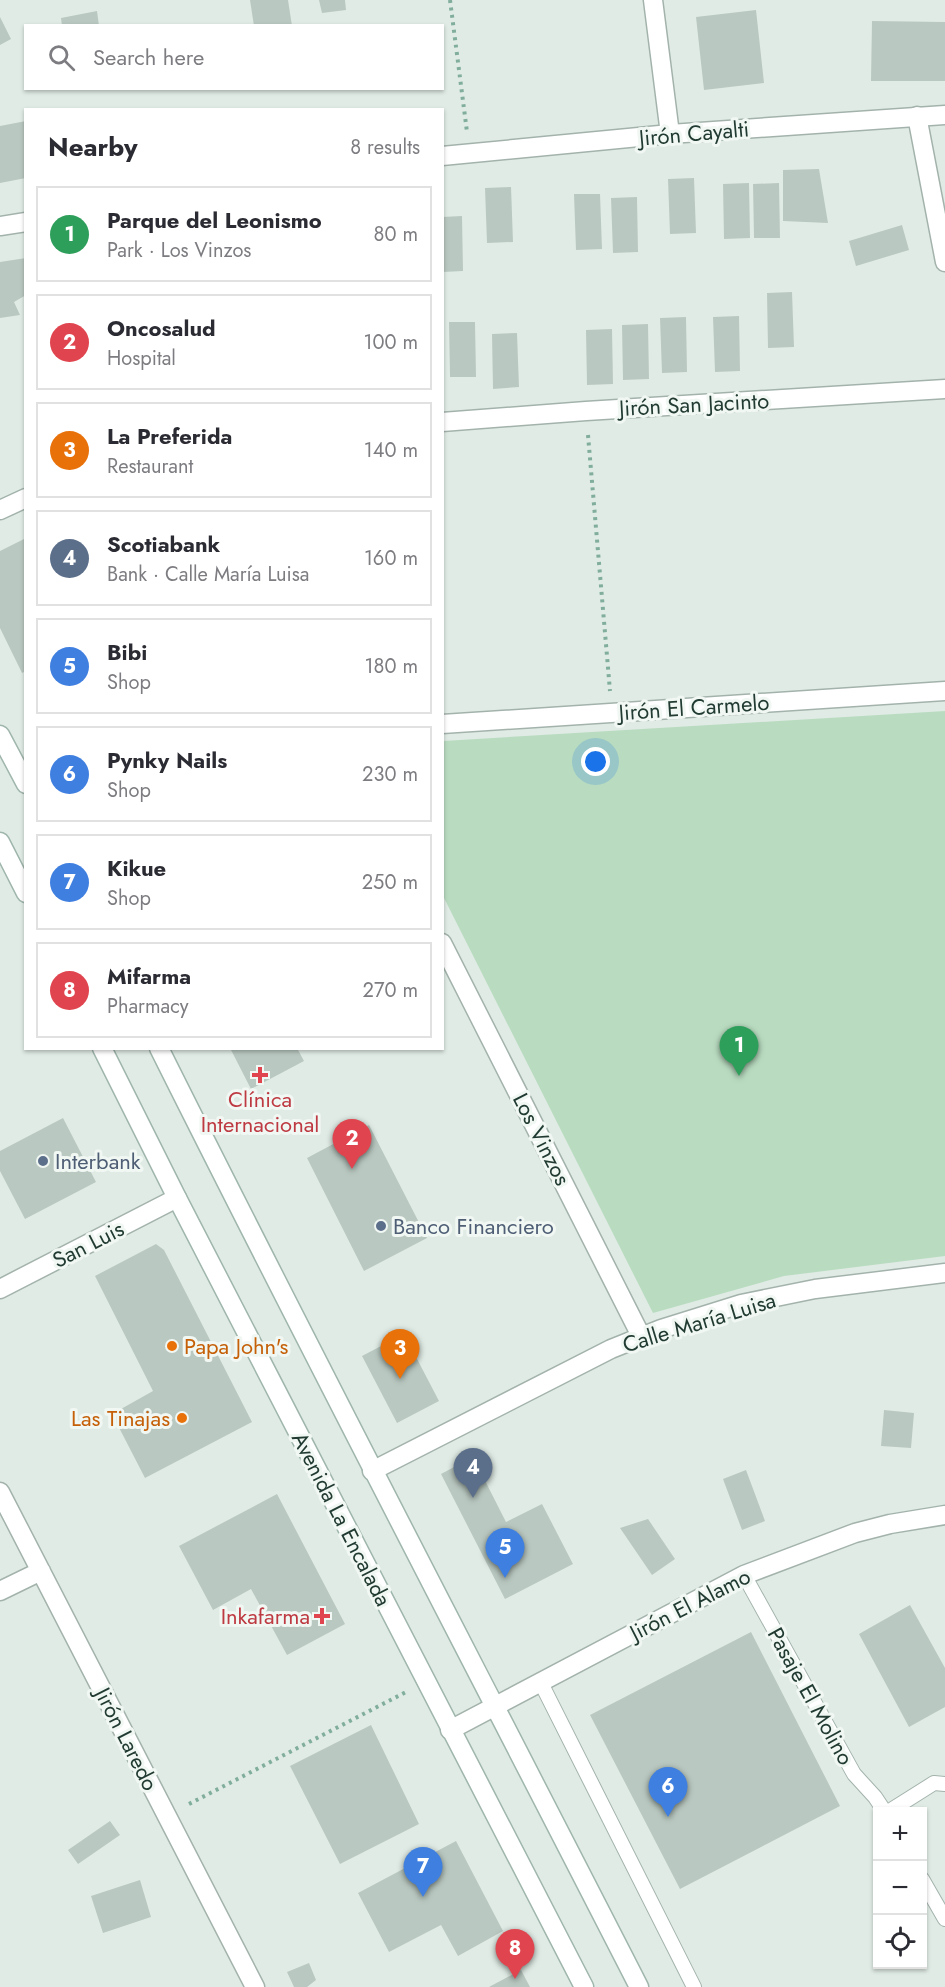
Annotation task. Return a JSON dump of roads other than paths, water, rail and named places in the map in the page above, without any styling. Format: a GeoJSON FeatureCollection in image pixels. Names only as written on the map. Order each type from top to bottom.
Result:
{"type":"FeatureCollection","features":[{"type":"Feature","properties":{"kind":"street"},"geometry":{"type":"LineString","coordinates":[[653,0],[670,134]]}},
{"type":"Feature","properties":{"kind":"street","name":"Jirón Cayalti"},"geometry":{"type":"LineString","coordinates":[[444,156],[670,134],[945,114]]}},
{"type":"Feature","properties":{"kind":"street"},"geometry":{"type":"LineString","coordinates":[[917,116],[945,262]]}},
{"type":"Feature","properties":{"kind":"street"},"geometry":{"type":"LineString","coordinates":[[0,226],[24,222]]}},
{"type":"Feature","properties":{"kind":"street","name":"Jirón San Jacinto"},"geometry":{"type":"LineString","coordinates":[[444,422],[945,389]]}},
{"type":"Feature","properties":{"kind":"street"},"geometry":{"type":"LineString","coordinates":[[0,510],[24,499]]}},
{"type":"Feature","properties":{"kind":"street","name":"Jirón El Carmelo"},"geometry":{"type":"LineString","coordinates":[[444,724],[945,691]]}},
{"type":"Feature","properties":{"kind":"street"},"geometry":{"type":"LineString","coordinates":[[0,735],[24,780]]}},
{"type":"Feature","properties":{"kind":"street"},"geometry":{"type":"LineString","coordinates":[[0,842],[24,889]]}},
{"type":"Feature","properties":{"kind":"street","name":"Los Vinzos"},"geometry":{"type":"LineString","coordinates":[[444,947],[641,1336]]}},
{"type":"Feature","properties":{"kind":"street","name":"Avenida La Encalada"},"geometry":{"type":"LineString","coordinates":[[103,1050],[425,1682],[584,1987]]}},
{"type":"Feature","properties":{"kind":"street"},"geometry":{"type":"LineString","coordinates":[[160,1050],[372,1471],[639,1987]]}},
{"type":"Feature","properties":{"kind":"street","name":"San Luis"},"geometry":{"type":"LineString","coordinates":[[0,1289],[177,1198]]}},
{"type":"Feature","properties":{"kind":"street","name":"Calle María Luisa"},"geometry":{"type":"LineString","coordinates":[[372,1471],[611,1349],[641,1336],[741,1304],[794,1293],[945,1273]]}},
{"type":"Feature","properties":{"kind":"street","name":"Jirón Laredo"},"geometry":{"type":"LineString","coordinates":[[0,1492],[255,1987]]}},
{"type":"Feature","properties":{"kind":"street","name":"Jirón El Alamo"},"geometry":{"type":"LineString","coordinates":[[450,1730],[744,1575],[855,1533],[890,1524],[945,1515]]}},
{"type":"Feature","properties":{"kind":"street"},"geometry":{"type":"LineString","coordinates":[[0,1591],[41,1571]]}},
{"type":"Feature","properties":{"kind":"lane","name":"Pasaje El Molino"},"geometry":{"type":"LineString","coordinates":[[744,1575],[854,1774],[883,1807]]}},
{"type":"Feature","properties":{"kind":"lane"},"geometry":{"type":"LineString","coordinates":[[540,1681],[694,1987]]}},
{"type":"Feature","properties":{"kind":"lane"},"geometry":{"type":"LineString","coordinates":[[895,1807],[934,1783],[945,1784]]}},
{"type":"Feature","properties":{"kind":"lane"},"geometry":{"type":"LineString","coordinates":[[927,1888],[945,1920]]}},
{"type":"Feature","properties":{"kind":"place","name":"Clínica Internacional"},"geometry":{"type":"Point","coordinates":[260,1075]}},
{"type":"Feature","properties":{"kind":"place","name":"Parque del Leonismo"},"geometry":{"type":"Point","coordinates":[739,1076]}},
{"type":"Feature","properties":{"kind":"place","name":"Interbank"},"geometry":{"type":"Point","coordinates":[43,1161]}},
{"type":"Feature","properties":{"kind":"place","name":"Oncosalud"},"geometry":{"type":"Point","coordinates":[352,1169]}},
{"type":"Feature","properties":{"kind":"place","name":"Banco Financiero"},"geometry":{"type":"Point","coordinates":[381,1226]}},
{"type":"Feature","properties":{"kind":"place","name":"Papa John's"},"geometry":{"type":"Point","coordinates":[172,1346]}},
{"type":"Feature","properties":{"kind":"place","name":"La Preferida"},"geometry":{"type":"Point","coordinates":[400,1379]}},
{"type":"Feature","properties":{"kind":"place","name":"Las Tinajas"},"geometry":{"type":"Point","coordinates":[182,1418]}},
{"type":"Feature","properties":{"kind":"place","name":"Scotiabank"},"geometry":{"type":"Point","coordinates":[473,1498]}},
{"type":"Feature","properties":{"kind":"place","name":"Bibi"},"geometry":{"type":"Point","coordinates":[505,1578]}},
{"type":"Feature","properties":{"kind":"place","name":"Inkafarma"},"geometry":{"type":"Point","coordinates":[322,1616]}},
{"type":"Feature","properties":{"kind":"place","name":"Pynky Nails"},"geometry":{"type":"Point","coordinates":[668,1817]}},
{"type":"Feature","properties":{"kind":"place","name":"Kikue"},"geometry":{"type":"Point","coordinates":[423,1897]}},
{"type":"Feature","properties":{"kind":"place","name":"Mifarma"},"geometry":{"type":"Point","coordinates":[515,1979]}}]}
